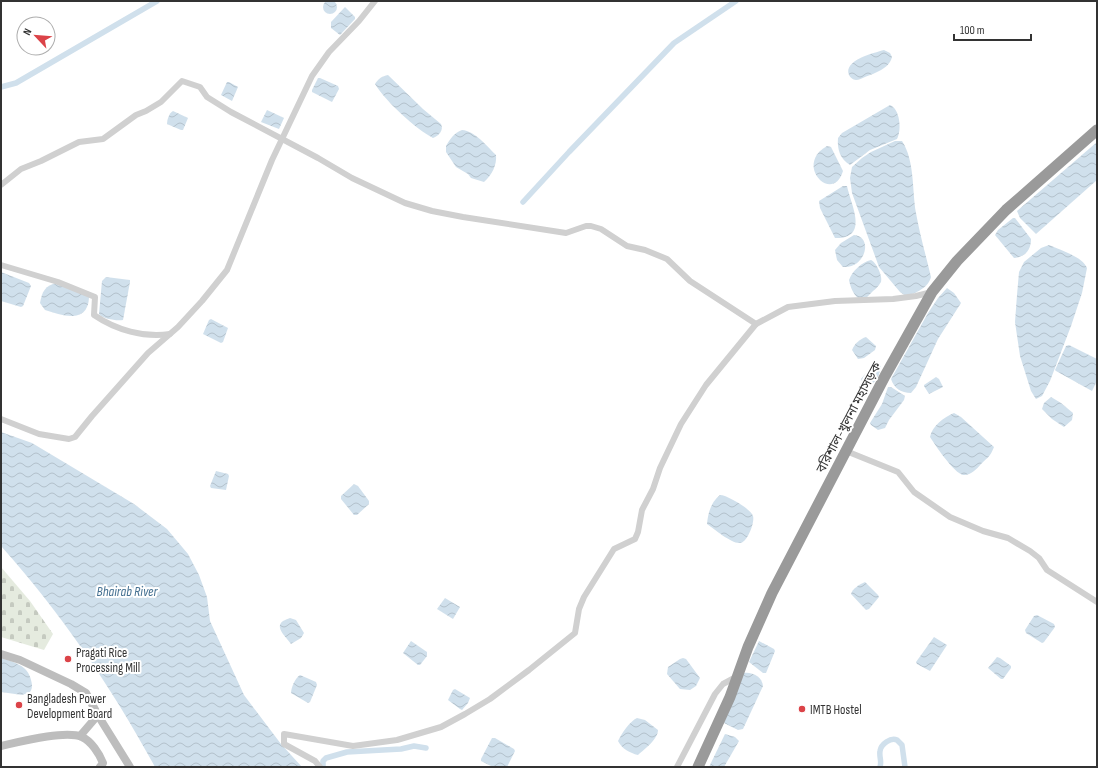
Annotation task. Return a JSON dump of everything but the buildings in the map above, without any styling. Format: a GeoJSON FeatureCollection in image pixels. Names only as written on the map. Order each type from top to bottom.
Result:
{"type":"FeatureCollection","features":[{"type":"Feature","properties":{"kind":"highway","name":"বরিশাল-খুলনা মহাসড়ক"},"geometry":{"type":"LineString","coordinates":[[698,767],[730,697],[748,647],[772,593],[885,376],[932,292],[957,261],[1006,210],[1097,130]]}},
{"type":"Feature","properties":{"kind":"main road"},"geometry":{"type":"LineString","coordinates":[[1,654],[20,660],[71,684],[86,693],[130,767]]}},
{"type":"Feature","properties":{"kind":"main road"},"geometry":{"type":"LineString","coordinates":[[80,736],[98,715]]}},
{"type":"Feature","properties":{"kind":"main road"},"geometry":{"type":"LineString","coordinates":[[1,746],[40,737],[63,735],[80,736],[90,742],[100,757],[103,763],[100,767]]}},
{"type":"Feature","properties":{"kind":"street"},"geometry":{"type":"LineString","coordinates":[[1,419],[39,434],[73,439],[148,352],[170,334],[202,301],[227,270],[272,160],[312,76],[329,52],[359,21],[375,1]]}},
{"type":"Feature","properties":{"kind":"street"},"geometry":{"type":"LineString","coordinates":[[1,185],[21,169],[80,142],[104,139],[136,114],[146,111],[161,102],[182,81],[200,87],[207,97],[216,103],[352,178],[412,205],[463,217],[566,233],[586,226],[601,229],[627,246],[644,250],[667,259],[690,281],[756,324]]}},
{"type":"Feature","properties":{"kind":"street"},"geometry":{"type":"LineString","coordinates":[[1,265],[58,282],[95,297],[94,316],[114,326],[141,334],[158,336],[170,334]]}},
{"type":"Feature","properties":{"kind":"street"},"geometry":{"type":"LineString","coordinates":[[320,767],[315,761],[284,744],[284,734],[353,746],[397,740],[441,727],[490,699],[575,633],[579,609],[584,597],[614,549],[634,539],[638,532],[642,510],[653,489],[660,468],[681,424],[706,385],[756,324],[788,307],[834,301],[893,299],[932,292]]}},
{"type":"Feature","properties":{"kind":"street"},"geometry":{"type":"LineString","coordinates":[[846,451],[898,472],[914,492],[950,517],[984,531],[1008,538],[1030,550],[1039,558],[1047,570],[1097,602]]}},
{"type":"Feature","properties":{"kind":"street"},"geometry":{"type":"LineString","coordinates":[[677,767],[715,694],[723,684],[738,676]]}},
{"type":"Feature","properties":{"kind":"green space"},"geometry":{"type":"Polygon","coordinates":[[[1,567],[30,601],[53,634],[44,650],[1,637],[1,567]]]}},
{"type":"Feature","properties":{"kind":"water"},"geometry":{"type":"Polygon","coordinates":[[[327,0],[333,0],[337,4],[337,10],[333,14],[327,14],[323,10],[323,4],[327,0]]]}},
{"type":"Feature","properties":{"kind":"water"},"geometry":{"type":"Polygon","coordinates":[[[345,7],[355,17],[355,19],[340,35],[331,28],[331,22],[345,7]]]}},
{"type":"Feature","properties":{"kind":"water"},"geometry":{"type":"Polygon","coordinates":[[[884,50],[890,53],[892,57],[885,68],[858,80],[854,80],[850,77],[848,70],[855,61],[867,55],[884,50]]]}},
{"type":"Feature","properties":{"kind":"water"},"geometry":{"type":"Polygon","coordinates":[[[388,75],[423,109],[441,124],[441,131],[437,136],[433,138],[418,128],[401,114],[380,91],[375,84],[380,78],[388,75]]]}},
{"type":"Feature","properties":{"kind":"water"},"geometry":{"type":"Polygon","coordinates":[[[318,78],[338,86],[339,89],[332,102],[312,92],[318,78]]]}},
{"type":"Feature","properties":{"kind":"water"},"geometry":{"type":"Polygon","coordinates":[[[227,82],[238,87],[232,101],[221,95],[227,82]]]}},
{"type":"Feature","properties":{"kind":"water"},"geometry":{"type":"Polygon","coordinates":[[[890,105],[898,115],[900,125],[897,139],[870,150],[850,165],[847,163],[840,153],[838,138],[842,133],[890,105]]]}},
{"type":"Feature","properties":{"kind":"water"},"geometry":{"type":"Polygon","coordinates":[[[267,110],[284,118],[279,129],[261,122],[267,110]]]}},
{"type":"Feature","properties":{"kind":"water"},"geometry":{"type":"Polygon","coordinates":[[[173,111],[188,118],[183,130],[167,124],[168,117],[173,111]]]}},
{"type":"Feature","properties":{"kind":"water"},"geometry":{"type":"Polygon","coordinates":[[[462,130],[472,133],[485,143],[496,155],[496,162],[493,170],[484,182],[471,178],[468,174],[456,167],[446,152],[446,146],[451,139],[462,130]]]}},
{"type":"Feature","properties":{"kind":"water"},"geometry":{"type":"Polygon","coordinates":[[[895,141],[902,141],[909,157],[916,213],[931,277],[930,281],[925,287],[906,296],[900,292],[879,267],[852,193],[850,178],[852,167],[862,158],[871,152],[895,141]]]}},
{"type":"Feature","properties":{"kind":"water"},"geometry":{"type":"Polygon","coordinates":[[[1097,142],[1097,180],[1036,234],[1020,218],[1017,211],[1097,142]]]}},
{"type":"Feature","properties":{"kind":"water"},"geometry":{"type":"Polygon","coordinates":[[[827,146],[831,147],[843,171],[838,180],[832,184],[825,183],[818,178],[814,171],[814,163],[818,154],[827,146]]]}},
{"type":"Feature","properties":{"kind":"water"},"geometry":{"type":"Polygon","coordinates":[[[843,186],[847,186],[856,220],[855,227],[852,233],[846,237],[835,238],[820,208],[819,201],[843,186]]]}},
{"type":"Feature","properties":{"kind":"water"},"geometry":{"type":"Polygon","coordinates":[[[1015,218],[1031,239],[1029,250],[1021,256],[1014,258],[995,235],[998,230],[1015,218]]]}},
{"type":"Feature","properties":{"kind":"water"},"geometry":{"type":"Polygon","coordinates":[[[854,235],[860,237],[864,241],[864,252],[857,263],[851,266],[843,267],[837,260],[835,250],[841,243],[854,235]]]}},
{"type":"Feature","properties":{"kind":"water"},"geometry":{"type":"Polygon","coordinates":[[[1049,245],[1081,260],[1087,268],[1082,293],[1050,381],[1042,396],[1036,399],[1031,391],[1020,356],[1015,322],[1017,295],[1019,272],[1024,262],[1041,248],[1049,245]]]}},
{"type":"Feature","properties":{"kind":"water"},"geometry":{"type":"Polygon","coordinates":[[[871,260],[875,263],[879,270],[881,282],[867,297],[860,299],[853,292],[849,280],[852,273],[858,267],[871,260]]]}},
{"type":"Feature","properties":{"kind":"water"},"geometry":{"type":"Polygon","coordinates":[[[1,272],[29,283],[31,286],[23,306],[21,307],[1,301],[1,272]]]}},
{"type":"Feature","properties":{"kind":"water"},"geometry":{"type":"Polygon","coordinates":[[[106,277],[130,280],[123,320],[110,319],[99,314],[102,281],[106,277]]]}},
{"type":"Feature","properties":{"kind":"water"},"geometry":{"type":"Polygon","coordinates":[[[57,283],[89,297],[88,306],[84,311],[79,315],[67,316],[45,310],[40,303],[43,292],[50,285],[57,283]]]}},
{"type":"Feature","properties":{"kind":"water"},"geometry":{"type":"Polygon","coordinates":[[[947,288],[954,293],[961,303],[938,339],[916,387],[911,393],[901,391],[894,385],[891,379],[928,313],[947,288]]]}},
{"type":"Feature","properties":{"kind":"water"},"geometry":{"type":"Polygon","coordinates":[[[211,319],[228,328],[223,342],[221,343],[203,334],[209,320],[211,319]]]}},
{"type":"Feature","properties":{"kind":"water"},"geometry":{"type":"Polygon","coordinates":[[[866,337],[876,346],[875,350],[864,358],[858,359],[852,350],[858,342],[866,337]]]}},
{"type":"Feature","properties":{"kind":"water"},"geometry":{"type":"Polygon","coordinates":[[[1069,345],[1097,359],[1097,381],[1092,391],[1055,370],[1066,346],[1069,345]]]}},
{"type":"Feature","properties":{"kind":"water"},"geometry":{"type":"Polygon","coordinates":[[[874,364],[881,366],[878,377],[870,385],[863,384],[861,379],[874,364]]]}},
{"type":"Feature","properties":{"kind":"water"},"geometry":{"type":"Polygon","coordinates":[[[936,377],[939,379],[943,387],[929,394],[924,385],[936,377]]]}},
{"type":"Feature","properties":{"kind":"water"},"geometry":{"type":"Polygon","coordinates":[[[888,387],[891,387],[905,396],[904,400],[885,428],[878,430],[870,423],[882,404],[888,387]]]}},
{"type":"Feature","properties":{"kind":"water"},"geometry":{"type":"Polygon","coordinates":[[[1051,397],[1073,413],[1072,420],[1064,427],[1052,419],[1042,409],[1044,403],[1051,397]]]}},
{"type":"Feature","properties":{"kind":"water"},"geometry":{"type":"Polygon","coordinates":[[[954,413],[961,417],[994,447],[990,455],[977,468],[966,475],[959,473],[950,464],[930,437],[933,429],[939,422],[954,413]]]}},
{"type":"Feature","properties":{"kind":"water","name":"Bhairab River"},"geometry":{"type":"Polygon","coordinates":[[[1,432],[32,443],[134,504],[167,529],[188,554],[199,575],[207,597],[210,621],[244,695],[281,744],[302,767],[155,767],[121,709],[84,652],[23,571],[1,546],[1,432]]]}},
{"type":"Feature","properties":{"kind":"water"},"geometry":{"type":"Polygon","coordinates":[[[216,471],[228,474],[229,476],[226,490],[211,488],[210,486],[216,471]]]}},
{"type":"Feature","properties":{"kind":"water"},"geometry":{"type":"Polygon","coordinates":[[[354,484],[358,486],[369,501],[369,504],[357,515],[354,515],[341,499],[341,496],[354,484]]]}},
{"type":"Feature","properties":{"kind":"water"},"geometry":{"type":"Polygon","coordinates":[[[720,495],[728,497],[738,503],[748,510],[753,516],[753,523],[750,532],[742,542],[739,543],[732,541],[707,524],[710,508],[720,495]]]}},
{"type":"Feature","properties":{"kind":"water"},"geometry":{"type":"Polygon","coordinates":[[[865,582],[879,597],[869,609],[866,610],[851,594],[859,585],[865,582]]]}},
{"type":"Feature","properties":{"kind":"water"},"geometry":{"type":"Polygon","coordinates":[[[445,598],[460,607],[453,619],[437,609],[445,598]]]}},
{"type":"Feature","properties":{"kind":"water"},"geometry":{"type":"Polygon","coordinates":[[[1037,615],[1054,624],[1055,627],[1042,643],[1026,633],[1025,630],[1034,616],[1037,615]]]}},
{"type":"Feature","properties":{"kind":"water"},"geometry":{"type":"Polygon","coordinates":[[[290,618],[296,620],[304,633],[301,638],[291,644],[280,628],[282,622],[290,618]]]}},
{"type":"Feature","properties":{"kind":"water"},"geometry":{"type":"Polygon","coordinates":[[[934,637],[947,645],[930,671],[916,662],[934,637]]]}},
{"type":"Feature","properties":{"kind":"water"},"geometry":{"type":"Polygon","coordinates":[[[411,641],[427,652],[427,656],[420,665],[403,653],[411,641]]]}},
{"type":"Feature","properties":{"kind":"water"},"geometry":{"type":"Polygon","coordinates":[[[759,641],[775,651],[766,673],[763,673],[749,662],[759,641]]]}},
{"type":"Feature","properties":{"kind":"water"},"geometry":{"type":"Polygon","coordinates":[[[997,657],[1011,666],[1003,679],[988,668],[997,657]]]}},
{"type":"Feature","properties":{"kind":"water"},"geometry":{"type":"Polygon","coordinates":[[[1,658],[19,665],[27,671],[32,683],[30,692],[22,695],[1,692],[1,658]]]}},
{"type":"Feature","properties":{"kind":"water"},"geometry":{"type":"Polygon","coordinates":[[[683,658],[686,659],[700,678],[696,686],[690,690],[680,689],[667,674],[668,667],[683,658]]]}},
{"type":"Feature","properties":{"kind":"water"},"geometry":{"type":"Polygon","coordinates":[[[744,673],[751,673],[759,678],[763,686],[743,729],[738,730],[724,723],[744,673]]]}},
{"type":"Feature","properties":{"kind":"water"},"geometry":{"type":"Polygon","coordinates":[[[300,675],[316,682],[317,685],[310,702],[308,703],[291,693],[296,678],[300,675]]]}},
{"type":"Feature","properties":{"kind":"water"},"geometry":{"type":"Polygon","coordinates":[[[455,689],[470,698],[462,710],[448,700],[455,689]]]}},
{"type":"Feature","properties":{"kind":"water"},"geometry":{"type":"Polygon","coordinates":[[[637,718],[645,720],[658,730],[654,740],[638,755],[626,750],[618,741],[626,728],[637,718]]]}},
{"type":"Feature","properties":{"kind":"water"},"geometry":{"type":"Polygon","coordinates":[[[725,734],[735,737],[739,741],[724,767],[709,767],[725,734]]]}},
{"type":"Feature","properties":{"kind":"water"},"geometry":{"type":"Polygon","coordinates":[[[492,738],[495,738],[514,749],[515,751],[507,767],[493,767],[481,761],[492,738]]]}},
{"type":"Feature","properties":{"kind":"waterway"},"geometry":{"type":"LineString","coordinates":[[1,87],[16,83],[157,1]]}},
{"type":"Feature","properties":{"kind":"waterway"},"geometry":{"type":"LineString","coordinates":[[523,202],[674,43],[736,1]]}},
{"type":"Feature","properties":{"kind":"waterway"},"geometry":{"type":"LineString","coordinates":[[880,767],[881,748],[892,739],[897,740],[902,745],[905,767]]}},
{"type":"Feature","properties":{"kind":"waterway"},"geometry":{"type":"LineString","coordinates":[[323,767],[323,761],[326,758],[347,752],[401,749],[414,746],[426,748]]}},
{"type":"Feature","properties":{"kind":"place","name":"Pragati Rice Processing Mill"},"geometry":{"type":"Point","coordinates":[68,659]}},
{"type":"Feature","properties":{"kind":"place","name":"Bangladesh Power Development Board"},"geometry":{"type":"Point","coordinates":[19,705]}},
{"type":"Feature","properties":{"kind":"place","name":"IMTB Hostel"},"geometry":{"type":"Point","coordinates":[802,709]}}]}
